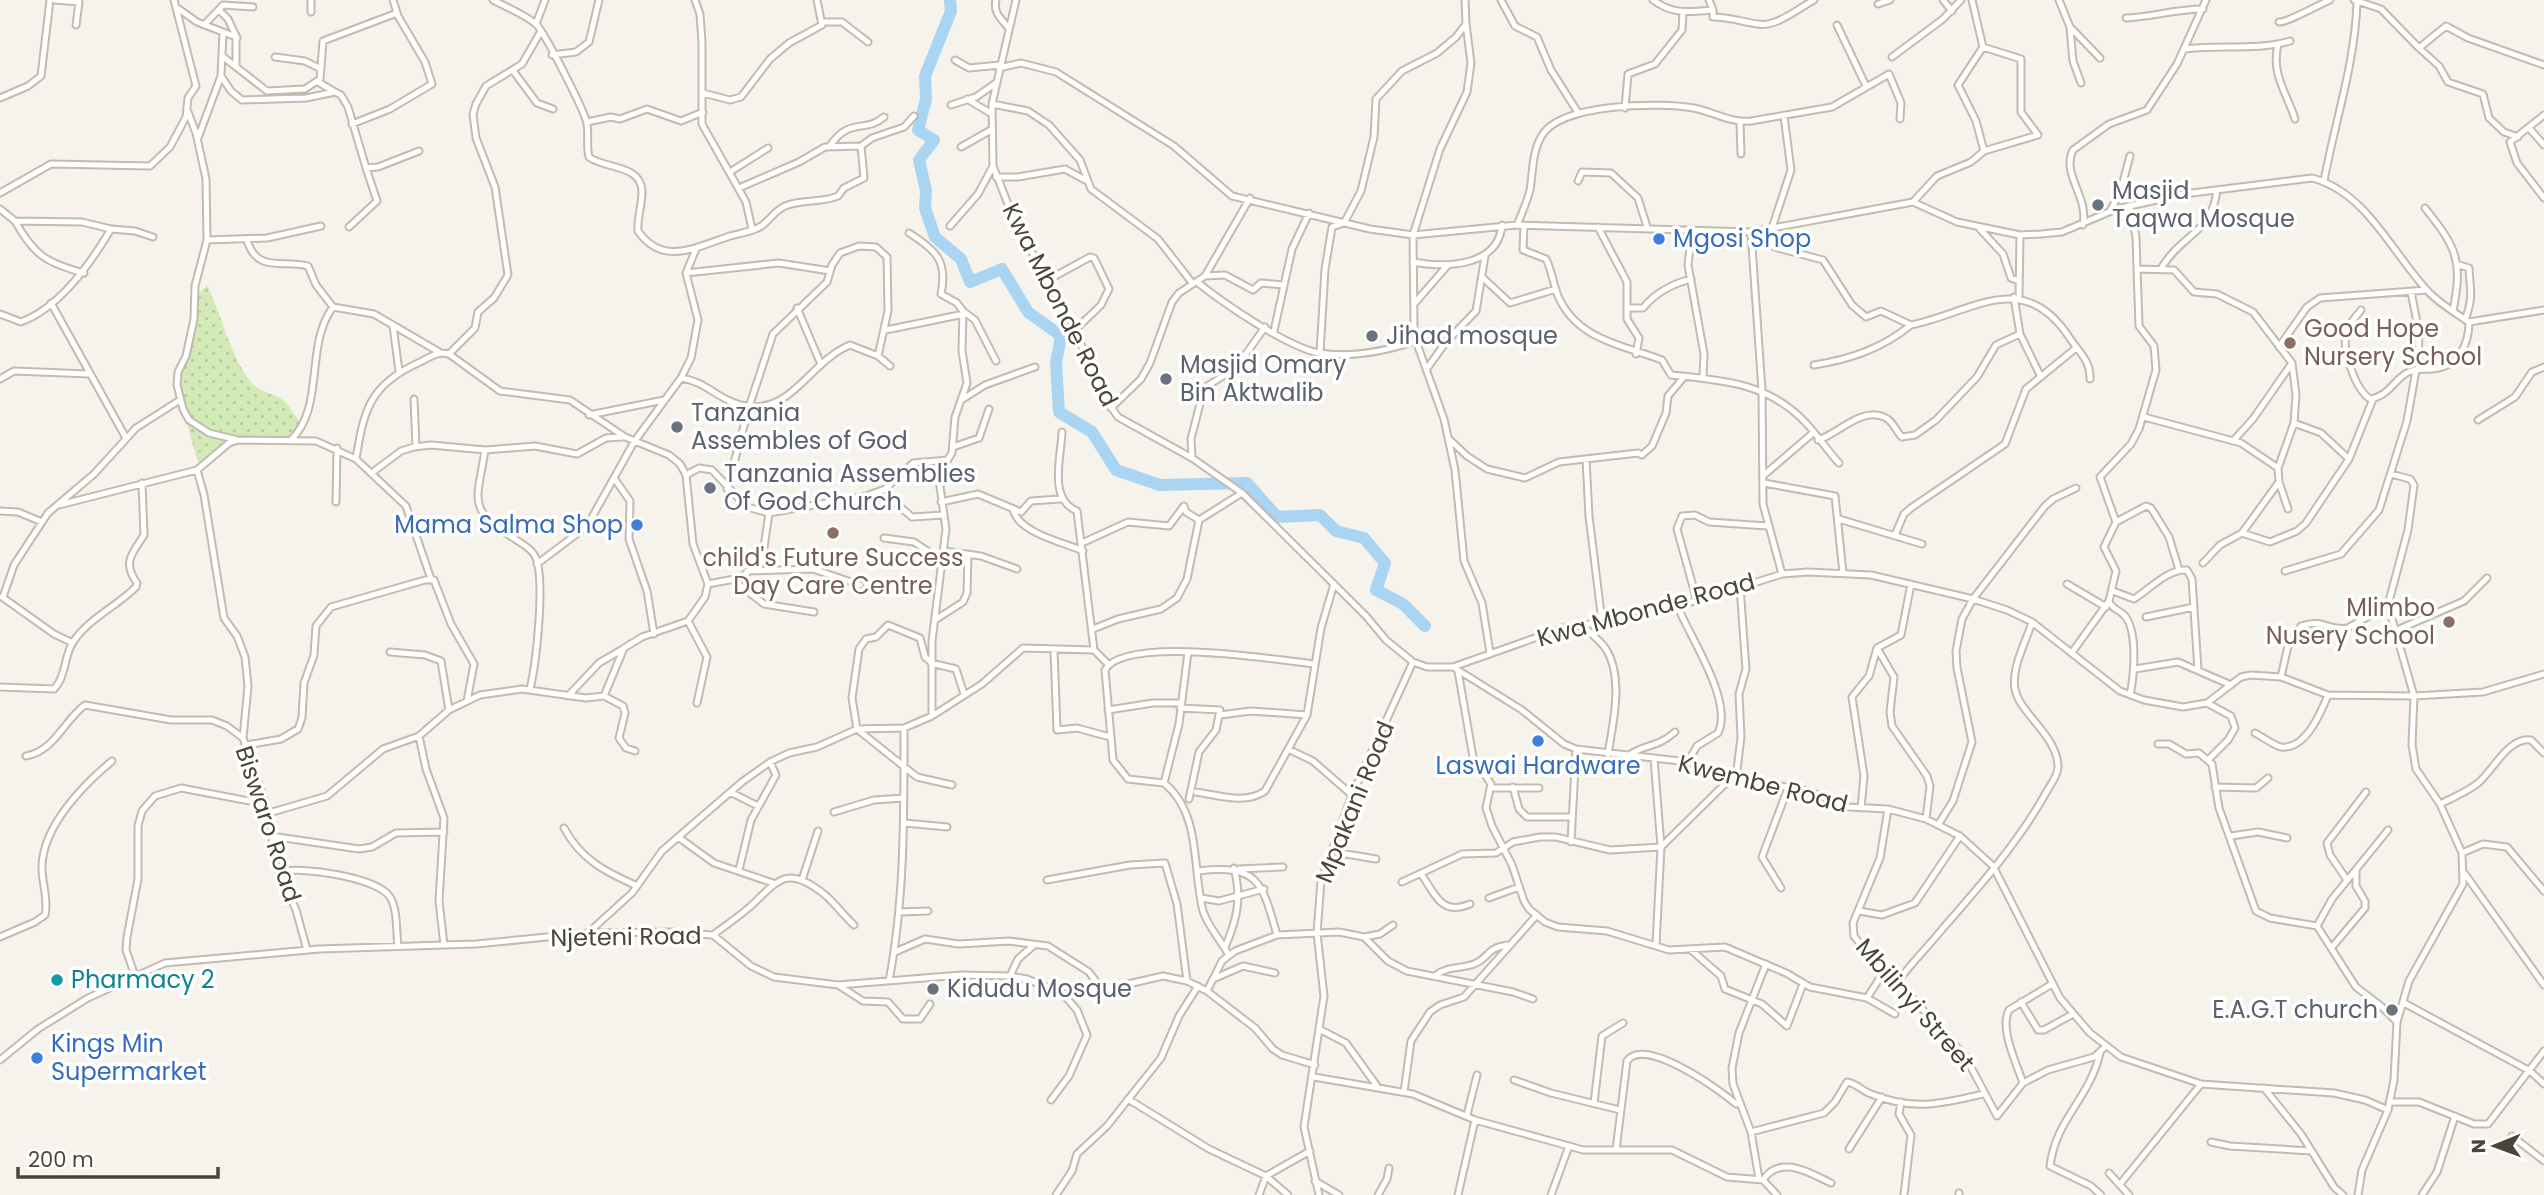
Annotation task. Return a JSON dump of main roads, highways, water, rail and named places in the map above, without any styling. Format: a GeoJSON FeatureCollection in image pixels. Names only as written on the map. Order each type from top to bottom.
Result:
{"type":"FeatureCollection","features":[{"type":"Feature","properties":{"kind":"waterway"},"geometry":{"type":"LineString","coordinates":[[950,0],[951,11],[925,76],[926,99],[918,130],[934,140],[919,160],[926,191],[925,208],[935,237],[961,259],[970,282],[1002,269],[1028,312],[1061,336],[1056,363],[1059,412],[1092,432],[1116,470],[1160,485],[1247,483],[1277,517],[1320,515],[1336,531],[1364,538],[1385,563],[1376,590],[1403,604],[1425,626]]}},
{"type":"Feature","properties":{"kind":"place","name":"Masjid Taqwa Mosque"},"geometry":{"type":"Point","coordinates":[2098,205]}},
{"type":"Feature","properties":{"kind":"place","name":"Mgosi Shop"},"geometry":{"type":"Point","coordinates":[1659,239]}},
{"type":"Feature","properties":{"kind":"place","name":"Jihad mosque"},"geometry":{"type":"Point","coordinates":[1372,336]}},
{"type":"Feature","properties":{"kind":"place","name":"Good Hope Nursery School"},"geometry":{"type":"Point","coordinates":[2290,343]}},
{"type":"Feature","properties":{"kind":"place","name":"Masjid Omary Bin Aktwalib"},"geometry":{"type":"Point","coordinates":[1166,379]}},
{"type":"Feature","properties":{"kind":"place","name":"Tanzania Assembles of God"},"geometry":{"type":"Point","coordinates":[677,427]}},
{"type":"Feature","properties":{"kind":"place","name":"Tanzania Assemblies Of God Church"},"geometry":{"type":"Point","coordinates":[710,488]}},
{"type":"Feature","properties":{"kind":"place","name":"Mama Salma Shop"},"geometry":{"type":"Point","coordinates":[637,525]}},
{"type":"Feature","properties":{"kind":"place","name":"child's Future Success Day Care Centre"},"geometry":{"type":"Point","coordinates":[833,533]}},
{"type":"Feature","properties":{"kind":"place","name":"Mlimbo Nusery School"},"geometry":{"type":"Point","coordinates":[2449,622]}},
{"type":"Feature","properties":{"kind":"place","name":"Laswai Hardware"},"geometry":{"type":"Point","coordinates":[1538,741]}},
{"type":"Feature","properties":{"kind":"place","name":"Pharmacy 2"},"geometry":{"type":"Point","coordinates":[57,980]}},
{"type":"Feature","properties":{"kind":"place","name":"Kidudu Mosque"},"geometry":{"type":"Point","coordinates":[933,989]}},
{"type":"Feature","properties":{"kind":"place","name":"E.A.G.T church"},"geometry":{"type":"Point","coordinates":[2392,1010]}},
{"type":"Feature","properties":{"kind":"place","name":"Kings Min Supermarket"},"geometry":{"type":"Point","coordinates":[37,1058]}}]}
